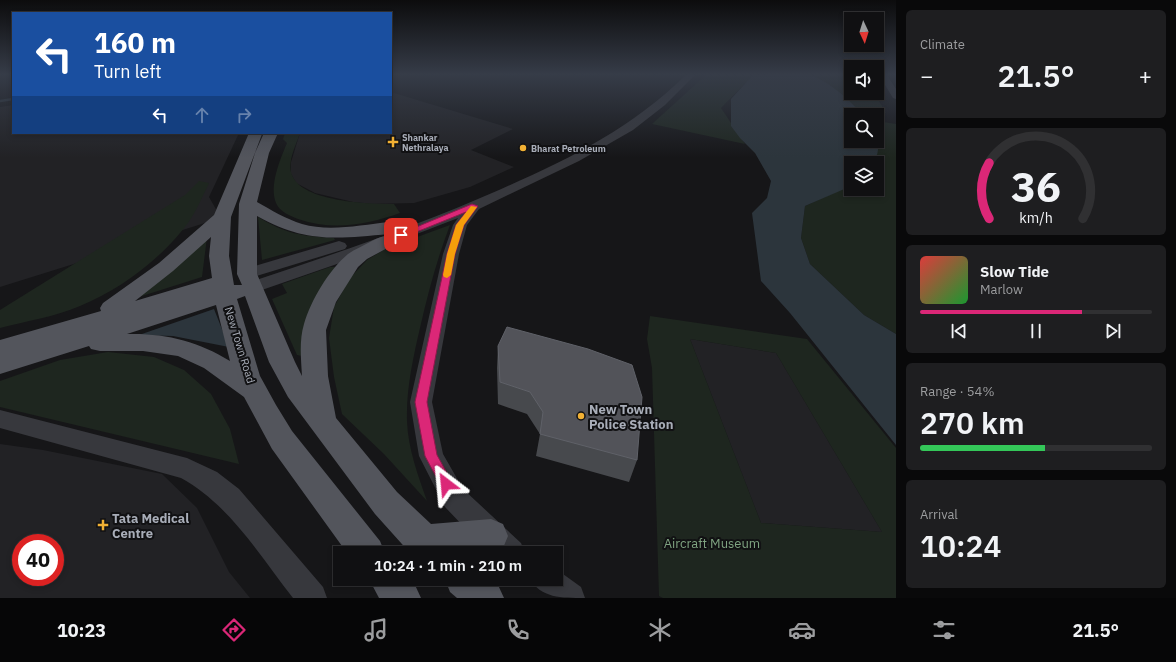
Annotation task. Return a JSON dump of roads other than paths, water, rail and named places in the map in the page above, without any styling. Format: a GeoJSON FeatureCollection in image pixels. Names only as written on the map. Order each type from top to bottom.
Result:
{"type":"FeatureCollection","features":[{"type":"Feature","properties":{"kind":"main road","name":"New Town Road"},"geometry":{"type":"LineString","coordinates":[[255,134],[222,217],[219,256],[224,288],[248,376],[254,390],[282,440],[363,546]]}},
{"type":"Feature","properties":{"kind":"main road"},"geometry":{"type":"LineString","coordinates":[[271,134],[262,153],[248,204],[250,280],[282,362],[297,390],[322,424],[386,503],[427,546]]}},
{"type":"Feature","properties":{"kind":"main road"},"geometry":{"type":"LineString","coordinates":[[248,204],[298,228],[319,232],[388,234]]}},
{"type":"Feature","properties":{"kind":"main road"},"geometry":{"type":"LineString","coordinates":[[97,318],[151,280],[222,217]]}},
{"type":"Feature","properties":{"kind":"main road"},"geometry":{"type":"LineString","coordinates":[[322,424],[315,363],[314,329],[326,300],[341,274],[356,258],[388,234]]}},
{"type":"Feature","properties":{"kind":"main road"},"geometry":{"type":"LineString","coordinates":[[0,365],[62,347],[250,280]]}},
{"type":"Feature","properties":{"kind":"main road"},"geometry":{"type":"LineString","coordinates":[[0,349],[97,318],[224,288]]}},
{"type":"Feature","properties":{"kind":"main road"},"geometry":{"type":"LineString","coordinates":[[62,347],[128,342],[154,342],[172,346],[187,350],[207,359],[254,390]]}},
{"type":"Feature","properties":{"kind":"main road"},"geometry":{"type":"LineString","coordinates":[[465,546],[501,544]]}},
{"type":"Feature","properties":{"kind":"main road"},"geometry":{"type":"LineString","coordinates":[[393,586],[402,598]]}},
{"type":"Feature","properties":{"kind":"main road"},"geometry":{"type":"LineString","coordinates":[[472,586],[485,598]]}},
{"type":"Feature","properties":{"kind":"street"},"geometry":{"type":"LineString","coordinates":[[388,234],[454,202],[532,168],[614,125],[643,103]]}},
{"type":"Feature","properties":{"kind":"street"},"geometry":{"type":"LineString","coordinates":[[250,280],[474,206],[572,160],[629,128],[662,103]]}},
{"type":"Feature","properties":{"kind":"street"},"geometry":{"type":"LineString","coordinates":[[614,125],[629,128]]}},
{"type":"Feature","properties":{"kind":"street"},"geometry":{"type":"LineString","coordinates":[[474,206],[460,225],[451,254],[421,402],[431,456],[454,498],[501,544]]}},
{"type":"Feature","properties":{"kind":"street"},"geometry":{"type":"LineString","coordinates":[[0,419],[187,469],[208,480],[230,498],[312,598]]}},
{"type":"Feature","properties":{"kind":"street"},"geometry":{"type":"LineString","coordinates":[[554,586],[570,598]]}},
{"type":"Feature","properties":{"kind":"place","name":"Shankar Nethralaya"},"geometry":{"type":"Point","coordinates":[393,142]}},
{"type":"Feature","properties":{"kind":"place","name":"Bharat Petroleum"},"geometry":{"type":"Point","coordinates":[523,148]}},
{"type":"Feature","properties":{"kind":"place","name":"New Town Police Station"},"geometry":{"type":"Point","coordinates":[581,416]}},
{"type":"Feature","properties":{"kind":"place","name":"Tata Medical Centre"},"geometry":{"type":"Point","coordinates":[103,525]}},
{"type":"Feature","properties":{"kind":"park label","name":"Aircraft Museum"},"geometry":{"type":"Point","coordinates":[712,543]}}]}
